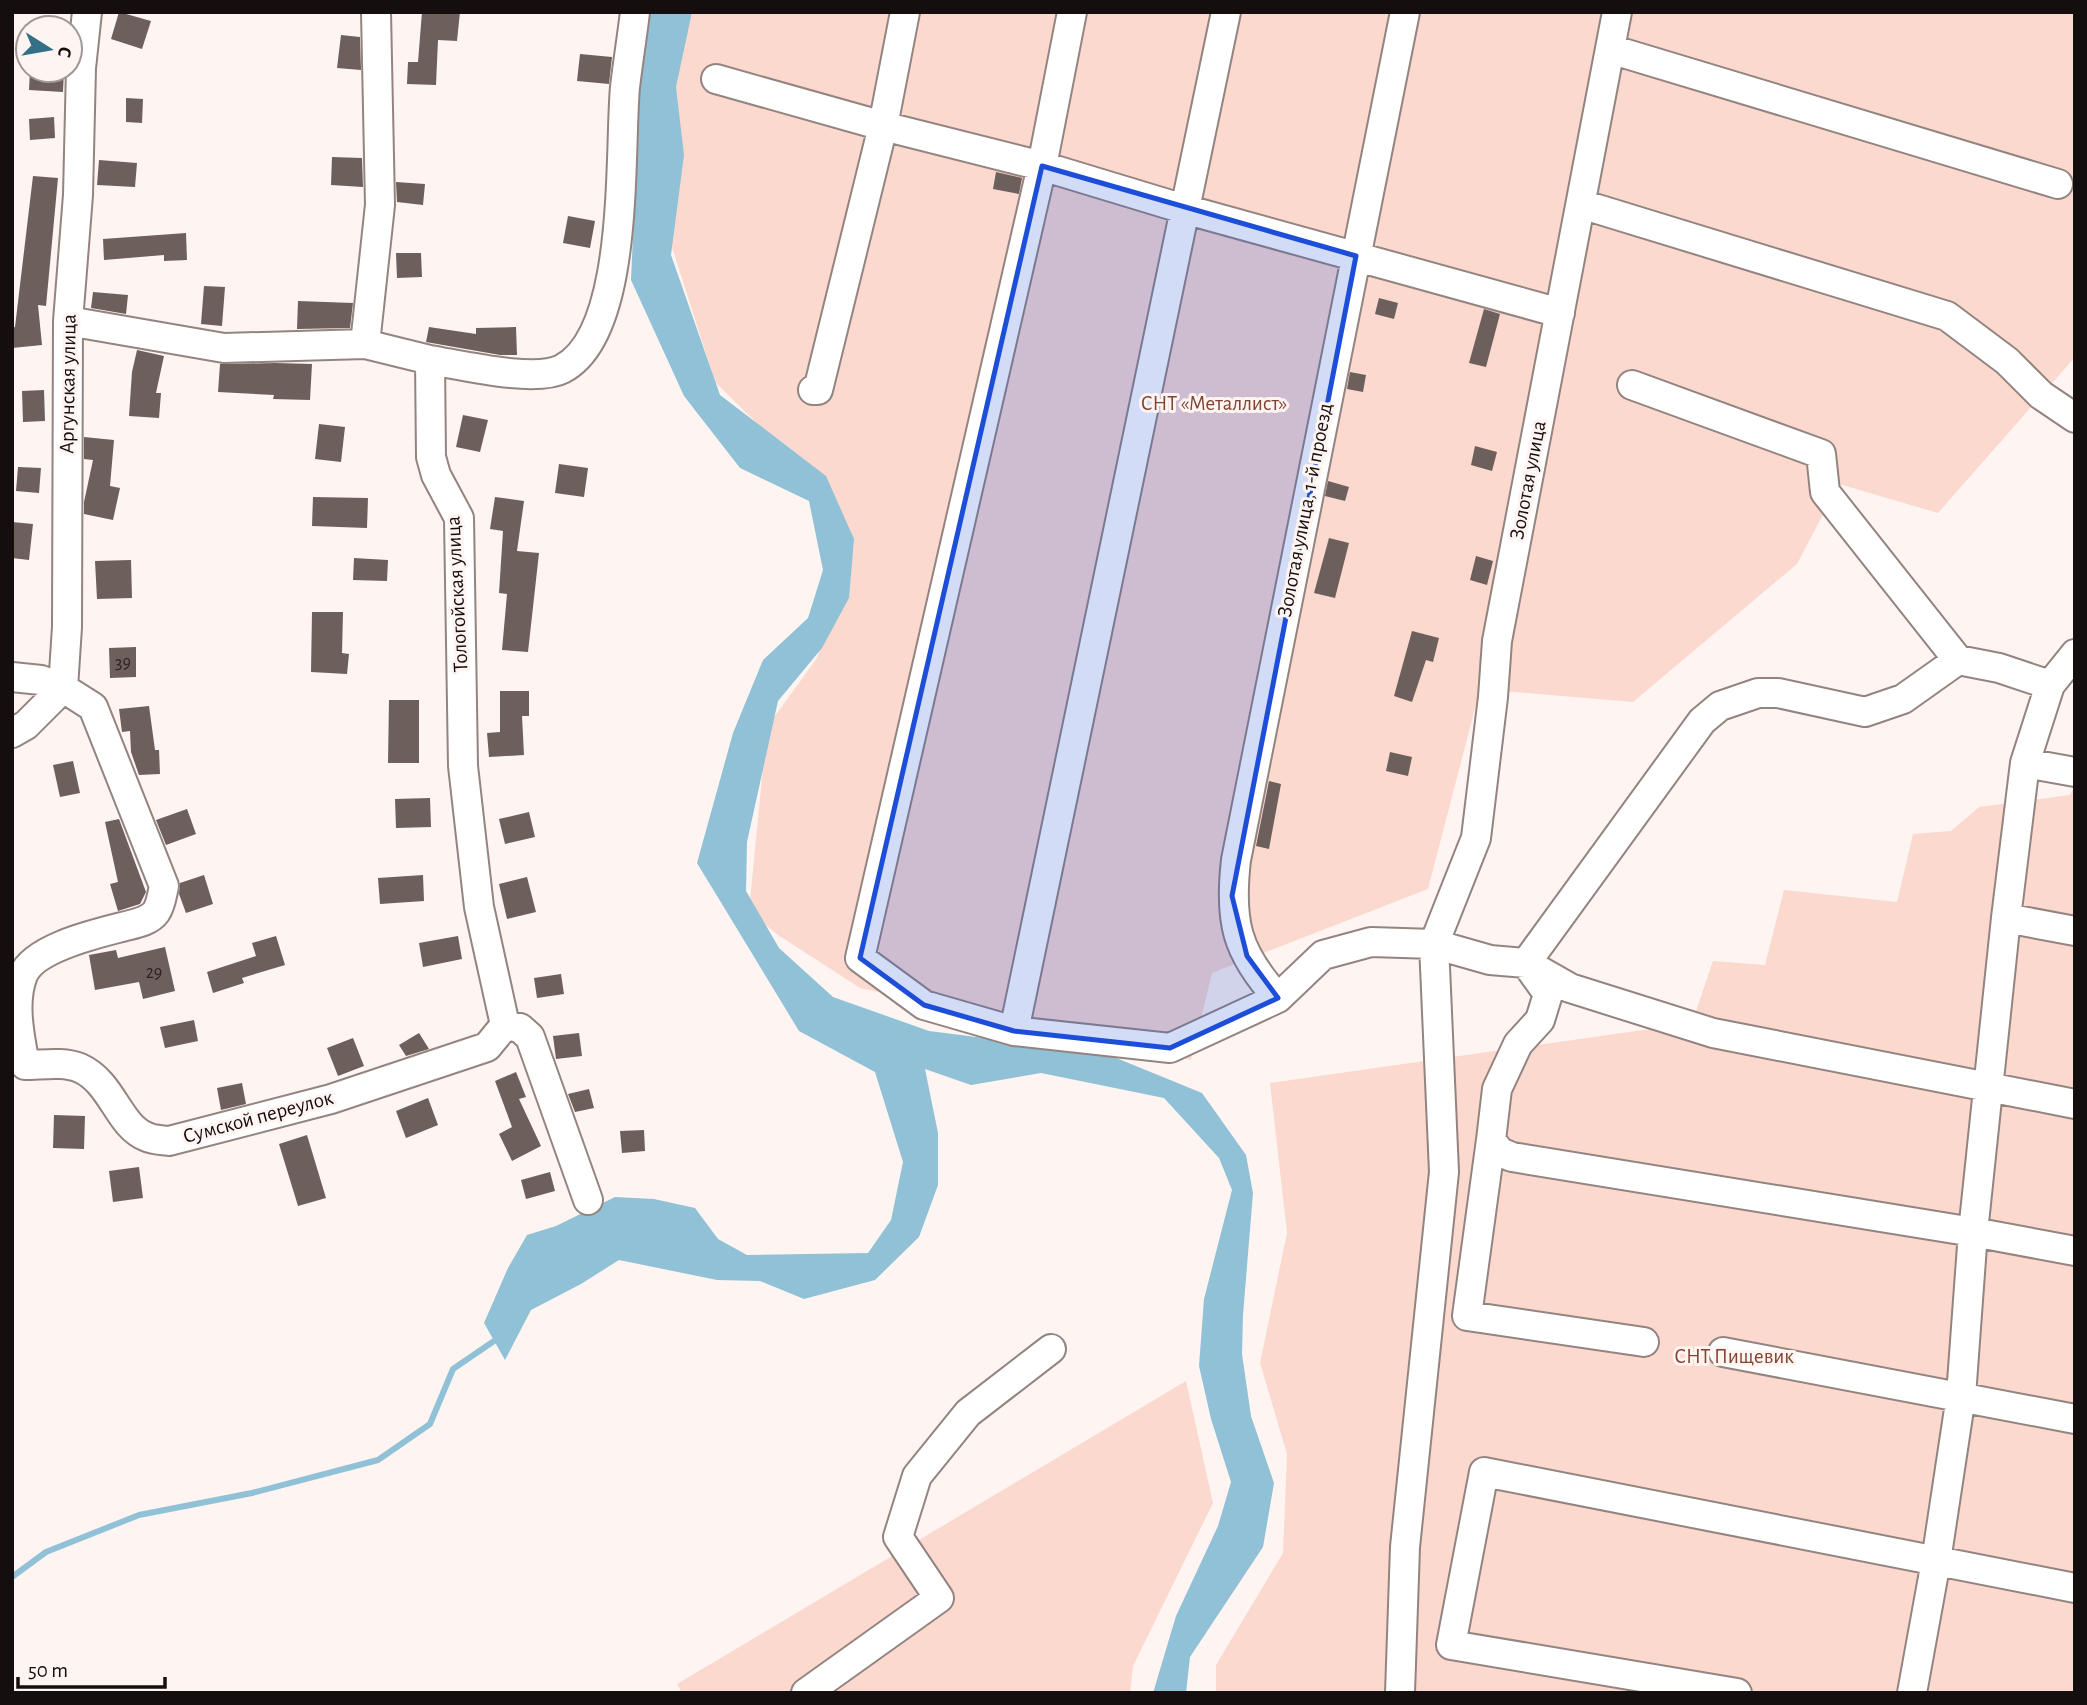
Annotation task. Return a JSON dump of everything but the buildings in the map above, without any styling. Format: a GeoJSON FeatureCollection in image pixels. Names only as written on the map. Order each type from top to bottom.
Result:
{"type":"FeatureCollection","features":[{"type":"Feature","properties":{"kind":"street","name":"Аргунская улица"},"geometry":{"type":"LineString","coordinates":[[63,688],[66,628],[68,321],[78,195],[81,68],[87,12]]}},
{"type":"Feature","properties":{"kind":"street"},"geometry":{"type":"LineString","coordinates":[[365,344],[380,205],[376,12]]}},
{"type":"Feature","properties":{"kind":"street"},"geometry":{"type":"LineString","coordinates":[[68,321],[224,348],[365,344],[430,360],[539,375],[560,370],[582,356],[604,309],[620,218],[625,87],[635,12]]}},
{"type":"Feature","properties":{"kind":"street"},"geometry":{"type":"LineString","coordinates":[[813,390],[818,390],[883,125],[905,12]]}},
{"type":"Feature","properties":{"kind":"street"},"geometry":{"type":"LineString","coordinates":[[1072,12],[1042,166],[860,958],[925,1005],[1014,1031],[1170,1048],[1278,998],[1324,955],[1371,942],[1434,944],[1490,960],[1526,962],[1570,989],[1713,1033],[2075,1104]]}},
{"type":"Feature","properties":{"kind":"street"},"geometry":{"type":"LineString","coordinates":[[1014,1031],[1226,12]]}},
{"type":"Feature","properties":{"kind":"street","name":"Золотая улица, 1-й проезд"},"geometry":{"type":"LineString","coordinates":[[1278,998],[1247,956],[1234,919],[1232,896],[1239,847],[1405,12]]}},
{"type":"Feature","properties":{"kind":"street","name":"Золотая улица"},"geometry":{"type":"LineString","coordinates":[[1434,944],[1476,838],[1497,642],[1618,12]]}},
{"type":"Feature","properties":{"kind":"street"},"geometry":{"type":"LineString","coordinates":[[1610,49],[2058,184]]}},
{"type":"Feature","properties":{"kind":"street"},"geometry":{"type":"LineString","coordinates":[[716,79],[1042,166],[1184,209],[1560,313]]}},
{"type":"Feature","properties":{"kind":"street"},"geometry":{"type":"LineString","coordinates":[[1581,204],[1947,316],[2007,361],[2041,395],[2075,418]]}},
{"type":"Feature","properties":{"kind":"street","name":"Тологойская улица"},"geometry":{"type":"LineString","coordinates":[[430,360],[431,457],[436,475],[458,518],[464,778],[479,907],[505,1025]]}},
{"type":"Feature","properties":{"kind":"street"},"geometry":{"type":"LineString","coordinates":[[1632,385],[1821,454],[1825,492],[1958,660],[1999,668],[2050,685]]}},
{"type":"Feature","properties":{"kind":"street"},"geometry":{"type":"LineString","coordinates":[[1912,1693],[1936,1561],[1961,1395],[1973,1232],[2025,763],[2050,685],[2075,654]]}},
{"type":"Feature","properties":{"kind":"street"},"geometry":{"type":"LineString","coordinates":[[1526,962],[1702,721],[1720,706],[1758,693],[1778,693],[1865,712],[1903,699],[1958,660]]}},
{"type":"Feature","properties":{"kind":"street"},"geometry":{"type":"LineString","coordinates":[[12,677],[41,680],[63,688],[26,725],[12,733]]}},
{"type":"Feature","properties":{"kind":"street","name":"Сумской переулок"},"geometry":{"type":"LineString","coordinates":[[63,688],[93,707],[164,887],[162,900],[155,913],[145,920],[92,935],[38,956],[24,972],[19,991],[19,1068],[59,1064],[80,1068],[105,1087],[131,1128],[147,1137],[169,1141],[331,1099],[487,1047],[505,1025]]}},
{"type":"Feature","properties":{"kind":"street"},"geometry":{"type":"LineString","coordinates":[[2025,763],[2075,772]]}},
{"type":"Feature","properties":{"kind":"street"},"geometry":{"type":"LineString","coordinates":[[2006,918],[2075,931]]}},
{"type":"Feature","properties":{"kind":"street"},"geometry":{"type":"LineString","coordinates":[[1400,1693],[1405,1547],[1444,1172],[1434,944]]}},
{"type":"Feature","properties":{"kind":"street"},"geometry":{"type":"LineString","coordinates":[[1526,962],[1548,994],[1540,1020],[1518,1044],[1497,1089],[1467,1316],[1644,1342]]}},
{"type":"Feature","properties":{"kind":"street"},"geometry":{"type":"LineString","coordinates":[[505,1025],[520,1028],[530,1037],[589,1200]]}},
{"type":"Feature","properties":{"kind":"street"},"geometry":{"type":"LineString","coordinates":[[1491,1140],[1500,1152],[1513,1157],[2075,1251]]}},
{"type":"Feature","properties":{"kind":"street"},"geometry":{"type":"LineString","coordinates":[[806,1693],[939,1598],[898,1537],[917,1476],[968,1413],[1051,1349]]}},
{"type":"Feature","properties":{"kind":"street"},"geometry":{"type":"LineString","coordinates":[[1723,1352],[1961,1395],[2075,1419]]}},
{"type":"Feature","properties":{"kind":"street"},"geometry":{"type":"LineString","coordinates":[[1737,1693],[1451,1645],[1484,1472],[2075,1588]]}},
{"type":"Feature","properties":{"kind":"highlighted area"},"geometry":{"type":"Polygon","coordinates":[[[1042,166],[1356,256],[1232,896],[1247,956],[1278,998],[1170,1048],[1014,1031],[924,1005],[860,958],[1042,166]]]}},
{"type":"Feature","properties":{"kind":"green space","name":"СНТ «Металлист»"},"geometry":{"type":"Polygon","coordinates":[[[675,12],[2075,12],[2075,357],[1938,513],[1839,484],[1797,564],[1633,702],[1480,689],[1428,889],[1212,973],[1191,1060],[860,988],[778,935],[749,911],[767,727],[817,658],[848,567],[791,457],[715,382],[672,247],[669,153],[675,12]]]}},
{"type":"Feature","properties":{"kind":"green space","name":"СНТ Пищевик"},"geometry":{"type":"Polygon","coordinates":[[[2075,786],[2075,1693],[1216,1693],[1216,1665],[1283,1553],[1287,1454],[1260,1363],[1287,1233],[1270,1083],[1692,1023],[1713,961],[1765,965],[1784,890],[1897,902],[1913,834],[1951,831],[1979,807],[2070,795],[2075,786]]]}},
{"type":"Feature","properties":{"kind":"green space"},"geometry":{"type":"Polygon","coordinates":[[[1186,1381],[1213,1503],[1133,1666],[1130,1693],[682,1693],[677,1684],[1186,1381]]]}},
{"type":"Feature","properties":{"kind":"water"},"geometry":{"type":"Polygon","coordinates":[[[643,12],[692,12],[676,87],[684,155],[671,255],[720,395],[826,476],[854,539],[849,598],[822,648],[778,701],[747,842],[746,891],[779,948],[833,997],[929,1031],[1104,1053],[1202,1093],[1246,1155],[1253,1193],[1242,1354],[1251,1416],[1274,1483],[1263,1547],[1190,1657],[1186,1693],[1153,1693],[1176,1616],[1218,1526],[1231,1482],[1211,1419],[1199,1366],[1204,1299],[1232,1190],[1219,1158],[1164,1098],[1041,1073],[971,1085],[925,1069],[938,1133],[938,1185],[919,1237],[875,1280],[804,1299],[760,1281],[717,1280],[619,1260],[531,1310],[505,1360],[484,1323],[508,1268],[527,1235],[556,1226],[615,1197],[654,1199],[695,1208],[718,1239],[747,1255],[868,1253],[891,1220],[903,1162],[875,1072],[799,1031],[697,863],[733,733],[763,660],[808,618],[823,570],[809,501],[740,468],[684,396],[631,280],[643,12]]]}},
{"type":"Feature","properties":{"kind":"waterway"},"geometry":{"type":"LineString","coordinates":[[12,1577],[46,1552],[139,1515],[252,1493],[378,1460],[430,1424],[453,1369],[494,1341]]}}]}
